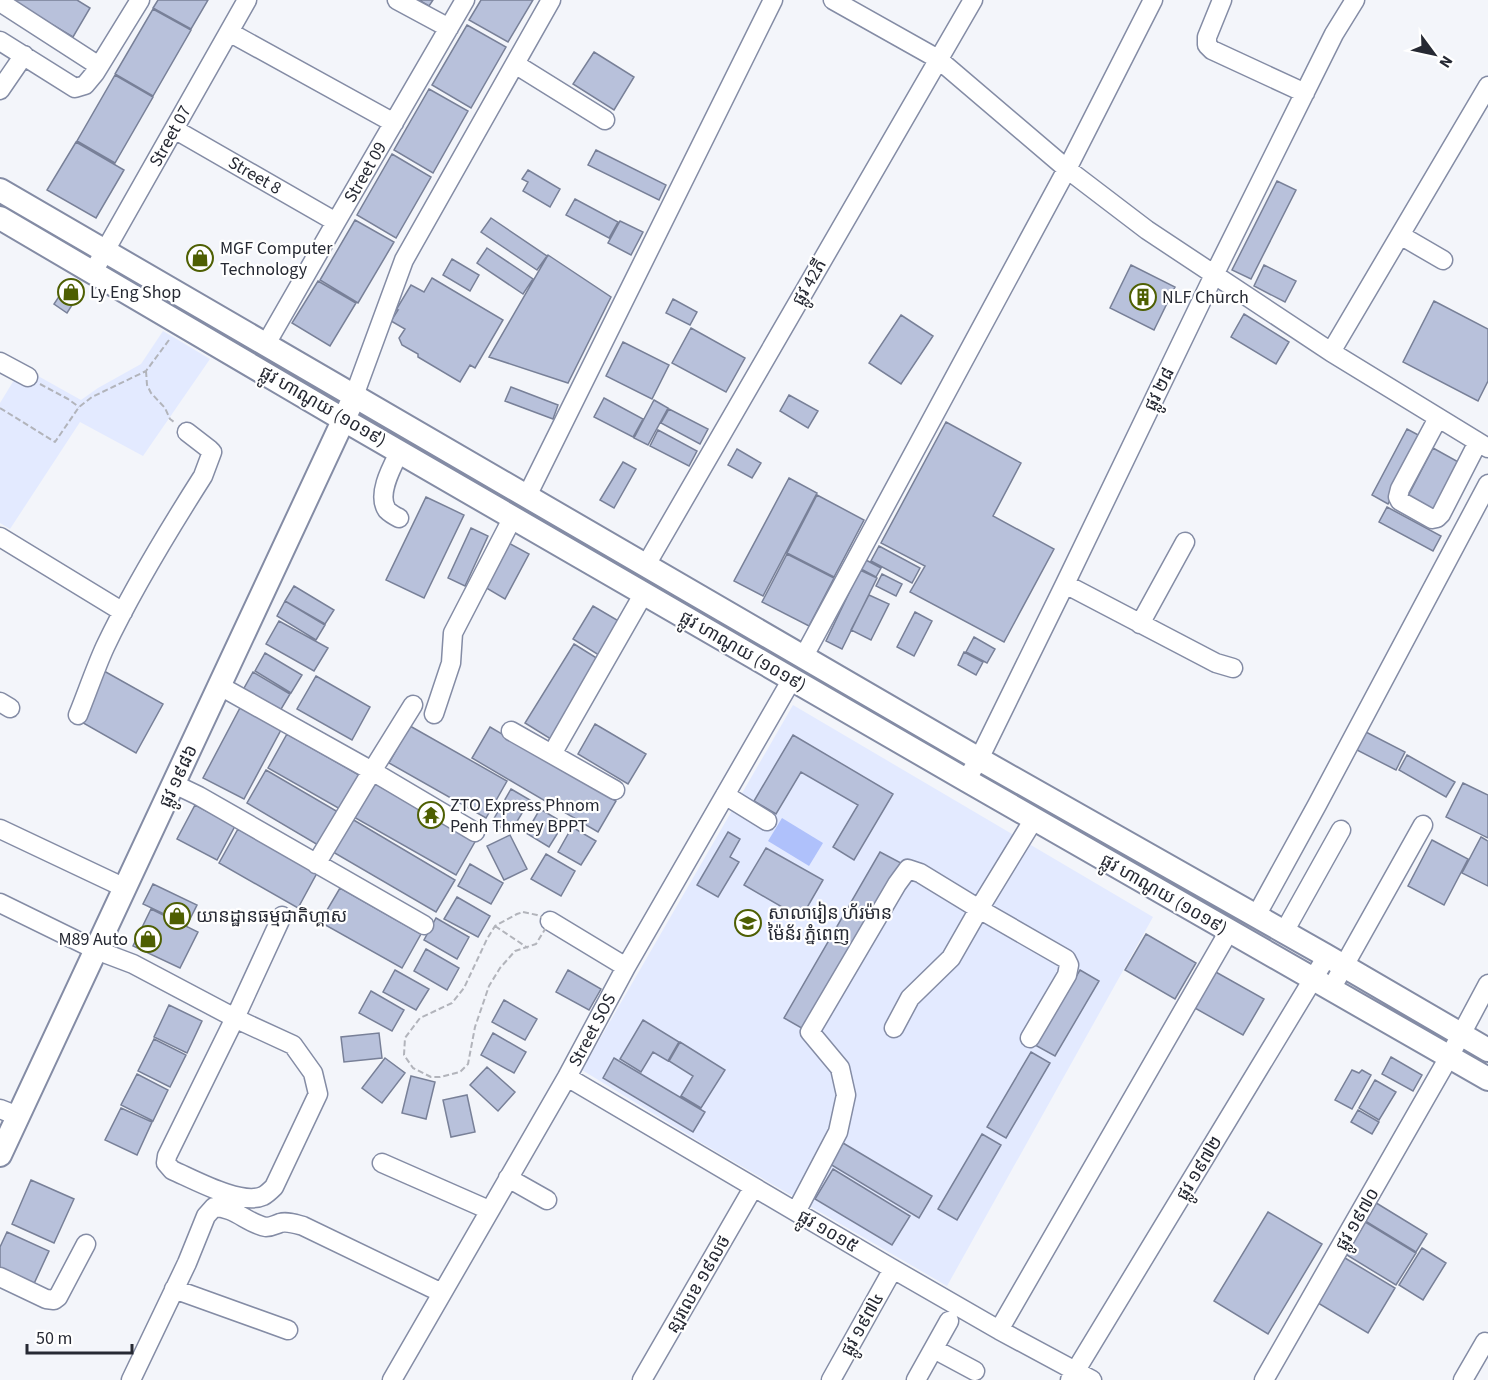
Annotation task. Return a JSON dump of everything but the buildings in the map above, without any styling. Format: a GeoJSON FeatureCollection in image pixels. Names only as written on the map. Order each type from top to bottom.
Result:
{"type":"FeatureCollection","features":[{"type":"Feature","properties":{"kind":"main road","name":"ផ្លូវ ហាណូយ (១០១៩)"},"geometry":{"type":"LineString","coordinates":[[0,190],[979,759],[1488,1050]]}},
{"type":"Feature","properties":{"kind":"main road","name":"ផ្លូវ ហាណូយ (១០១៩)"},"geometry":{"type":"LineString","coordinates":[[0,218],[513,518],[1488,1080]]}},
{"type":"Feature","properties":{"kind":"main road","name":"ផ្លូវ ១៩៨៦"},"geometry":{"type":"LineString","coordinates":[[0,1155],[9,1113],[96,950],[354,396]]}},
{"type":"Feature","properties":{"kind":"street"},"geometry":{"type":"LineString","coordinates":[[0,40],[75,88],[85,85],[140,0]]}},
{"type":"Feature","properties":{"kind":"street","name":"Street 07"},"geometry":{"type":"LineString","coordinates":[[93,272],[247,0]]}},
{"type":"Feature","properties":{"kind":"street"},"geometry":{"type":"LineString","coordinates":[[397,0],[449,28]]}},
{"type":"Feature","properties":{"kind":"street","name":"Street 09"},"geometry":{"type":"LineString","coordinates":[[266,344],[465,0]]}},
{"type":"Feature","properties":{"kind":"street"},"geometry":{"type":"LineString","coordinates":[[354,396],[404,260],[551,0]]}},
{"type":"Feature","properties":{"kind":"street"},"geometry":{"type":"LineString","coordinates":[[526,496],[773,0]]}},
{"type":"Feature","properties":{"kind":"street"},"geometry":{"type":"LineString","coordinates":[[833,0],[938,59],[1067,169],[1147,230],[1331,352],[1483,445],[1441,514],[1431,519],[1400,501],[1398,497],[1400,489],[1438,418]]}},
{"type":"Feature","properties":{"kind":"street","name":"ផ្លូវ 42ភី"},"geometry":{"type":"LineString","coordinates":[[646,565],[973,0]]}},
{"type":"Feature","properties":{"kind":"street"},"geometry":{"type":"LineString","coordinates":[[804,656],[1067,169],[1153,0]]}},
{"type":"Feature","properties":{"kind":"street"},"geometry":{"type":"LineString","coordinates":[[1222,0],[1207,37],[1207,45],[1212,50],[1305,93]]}},
{"type":"Feature","properties":{"kind":"street","name":"ផ្លូវ ២៨"},"geometry":{"type":"LineString","coordinates":[[966,780],[979,759],[1334,34],[1355,0]]}},
{"type":"Feature","properties":{"kind":"street"},"geometry":{"type":"LineString","coordinates":[[0,2],[99,66]]}},
{"type":"Feature","properties":{"kind":"street"},"geometry":{"type":"LineString","coordinates":[[229,32],[394,123]]}},
{"type":"Feature","properties":{"kind":"street"},"geometry":{"type":"LineString","coordinates":[[0,90],[24,55]]}},
{"type":"Feature","properties":{"kind":"street"},"geometry":{"type":"LineString","coordinates":[[516,64],[605,120]]}},
{"type":"Feature","properties":{"kind":"street"},"geometry":{"type":"LineString","coordinates":[[1331,352],[1488,87]]}},
{"type":"Feature","properties":{"kind":"street","name":"Street 8"},"geometry":{"type":"LineString","coordinates":[[174,129],[336,222]]}},
{"type":"Feature","properties":{"kind":"street"},"geometry":{"type":"LineString","coordinates":[[1400,235],[1443,260]]}},
{"type":"Feature","properties":{"kind":"street"},"geometry":{"type":"LineString","coordinates":[[0,362],[28,377]]}},
{"type":"Feature","properties":{"kind":"street"},"geometry":{"type":"LineString","coordinates":[[78,715],[104,649],[123,612],[146,569],[203,476],[210,459],[212,452],[209,448],[187,432]]}},
{"type":"Feature","properties":{"kind":"street"},"geometry":{"type":"LineString","coordinates":[[399,518],[387,510],[384,491],[386,480],[400,452]]}},
{"type":"Feature","properties":{"kind":"street"},"geometry":{"type":"LineString","coordinates":[[1256,916],[1488,484]]}},
{"type":"Feature","properties":{"kind":"street"},"geometry":{"type":"LineString","coordinates":[[434,714],[451,663],[453,633],[513,518]]}},
{"type":"Feature","properties":{"kind":"street"},"geometry":{"type":"LineString","coordinates":[[0,537],[123,612]]}},
{"type":"Feature","properties":{"kind":"street"},"geometry":{"type":"LineString","coordinates":[[1140,624],[1185,542]]}},
{"type":"Feature","properties":{"kind":"street"},"geometry":{"type":"LineString","coordinates":[[1065,584],[1216,663],[1233,668]]}},
{"type":"Feature","properties":{"kind":"street"},"geometry":{"type":"LineString","coordinates":[[552,754],[644,593]]}},
{"type":"Feature","properties":{"kind":"street","name":"Street SOS"},"geometry":{"type":"LineString","coordinates":[[392,1380],[567,1077],[626,967],[792,679]]}},
{"type":"Feature","properties":{"kind":"street"},"geometry":{"type":"LineString","coordinates":[[220,686],[475,832]]}},
{"type":"Feature","properties":{"kind":"street"},"geometry":{"type":"LineString","coordinates":[[316,864],[413,705]]}},
{"type":"Feature","properties":{"kind":"street"},"geometry":{"type":"LineString","coordinates":[[511,731],[615,790]]}},
{"type":"Feature","properties":{"kind":"street"},"geometry":{"type":"LineString","coordinates":[[174,784],[200,796],[424,925]]}},
{"type":"Feature","properties":{"kind":"street"},"geometry":{"type":"LineString","coordinates":[[725,795],[767,821]]}},
{"type":"Feature","properties":{"kind":"street"},"geometry":{"type":"LineString","coordinates":[[894,1029],[910,998],[951,958],[1034,819]]}},
{"type":"Feature","properties":{"kind":"street","name":"ផ្លូវ ១៩៧២"},"geometry":{"type":"LineString","coordinates":[[1073,1375],[1424,825]]}},
{"type":"Feature","properties":{"kind":"street"},"geometry":{"type":"LineString","coordinates":[[0,829],[125,888]]}},
{"type":"Feature","properties":{"kind":"street"},"geometry":{"type":"LineString","coordinates":[[1284,932],[1341,830]]}},
{"type":"Feature","properties":{"kind":"street"},"geometry":{"type":"LineString","coordinates":[[796,1212],[838,1132],[846,1095],[840,1068],[810,1032],[908,869],[920,873],[1066,959],[1069,965],[1067,975],[1030,1038]]}},
{"type":"Feature","properties":{"kind":"street"},"geometry":{"type":"LineString","coordinates":[[0,903],[96,950],[133,964],[235,1018],[293,1045],[313,1073],[318,1094],[274,1187],[262,1197],[244,1198],[229,1195],[172,1170],[166,1163],[167,1156],[235,1018],[282,916]]}},
{"type":"Feature","properties":{"kind":"street"},"geometry":{"type":"LineString","coordinates":[[550,921],[626,967]]}},
{"type":"Feature","properties":{"kind":"street"},"geometry":{"type":"LineString","coordinates":[[999,1330],[1229,931]]}},
{"type":"Feature","properties":{"kind":"street","name":"ផ្លូវ ១៩៧០"},"geometry":{"type":"LineString","coordinates":[[1264,1380],[1449,1057],[1488,984]]}},
{"type":"Feature","properties":{"kind":"street","name":"ផ្លូវ ១០១៥"},"geometry":{"type":"LineString","coordinates":[[567,1077],[1073,1375],[1092,1380]]}},
{"type":"Feature","properties":{"kind":"street"},"geometry":{"type":"LineString","coordinates":[[382,1163],[489,1210]]}},
{"type":"Feature","properties":{"kind":"street"},"geometry":{"type":"LineString","coordinates":[[508,1178],[547,1200]]}},
{"type":"Feature","properties":{"kind":"street","name":"ន្ឡរលេខ ១៩លថ"},"geometry":{"type":"LineString","coordinates":[[642,1380],[753,1188]]}},
{"type":"Feature","properties":{"kind":"street"},"geometry":{"type":"LineString","coordinates":[[131,1380],[206,1216],[214,1208],[223,1207],[264,1226],[272,1227],[280,1223],[291,1223],[303,1226],[442,1293]]}},
{"type":"Feature","properties":{"kind":"street"},"geometry":{"type":"LineString","coordinates":[[0,1277],[46,1299],[54,1300],[58,1297],[86,1244]]}},
{"type":"Feature","properties":{"kind":"street","name":"ផ្លូវ ១៩៧៤"},"geometry":{"type":"LineString","coordinates":[[831,1380],[893,1269]]}},
{"type":"Feature","properties":{"kind":"street"},"geometry":{"type":"LineString","coordinates":[[174,1289],[288,1330]]}},
{"type":"Feature","properties":{"kind":"street"},"geometry":{"type":"LineString","coordinates":[[916,1380],[949,1321]]}},
{"type":"Feature","properties":{"kind":"street"},"geometry":{"type":"LineString","coordinates":[[1463,1380],[1485,1342]]}},
{"type":"Feature","properties":{"kind":"street"},"geometry":{"type":"LineString","coordinates":[[934,1349],[975,1371]]}},
{"type":"Feature","properties":{"kind":"path"},"geometry":{"type":"LineString","coordinates":[[0,408],[55,442],[79,407],[92,397],[146,371],[181,324]]}},
{"type":"Feature","properties":{"kind":"path"},"geometry":{"type":"LineString","coordinates":[[146,371],[147,385],[151,393],[165,408],[170,419],[187,432]]}},
{"type":"Feature","properties":{"kind":"path"},"geometry":{"type":"LineString","coordinates":[[28,377],[79,407]]}},
{"type":"Feature","properties":{"kind":"path"},"geometry":{"type":"LineString","coordinates":[[524,912],[550,921],[536,944],[515,951],[500,968],[489,986],[475,1027],[468,1064],[460,1072],[440,1077],[431,1077],[413,1068],[404,1055],[405,1038],[420,1018],[452,1002],[464,988],[495,926],[524,912]]}},
{"type":"Feature","properties":{"kind":"path"},"geometry":{"type":"LineString","coordinates":[[495,926],[528,948]]}},
{"type":"Feature","properties":{"kind":"shaded area"},"geometry":{"type":"Polygon","coordinates":[[[163,331],[210,359],[143,456],[80,422],[10,529],[0,523],[0,403],[22,367],[81,400],[141,364],[163,331]]]}},
{"type":"Feature","properties":{"kind":"shaded area"},"geometry":{"type":"Polygon","coordinates":[[[793,705],[1153,917],[947,1286],[700,1142],[582,1070],[793,705]]]}},
{"type":"Feature","properties":{"kind":"shaded area"},"geometry":{"type":"Polygon","coordinates":[[[782,818],[823,843],[809,866],[768,841],[782,818]]]}},
{"type":"Feature","properties":{"kind":"place","name":"MGF Computer Technology"},"geometry":{"type":"Point","coordinates":[200,258]}},
{"type":"Feature","properties":{"kind":"place","name":"Ly Eng Shop"},"geometry":{"type":"Point","coordinates":[71,292]}},
{"type":"Feature","properties":{"kind":"place","name":"NLF Church"},"geometry":{"type":"Point","coordinates":[1143,297]}},
{"type":"Feature","properties":{"kind":"place","name":"ZTO Express Phnom Penh Thmey BPPT"},"geometry":{"type":"Point","coordinates":[431,815]}},
{"type":"Feature","properties":{"kind":"place","name":"យានដ្ឋានធម្មជាតិហ្គាស"},"geometry":{"type":"Point","coordinates":[177,916]}},
{"type":"Feature","properties":{"kind":"place","name":"សាលារៀន ហ័រម៉ាន ម៉ៃន័រ ភ្នំពេញ"},"geometry":{"type":"Point","coordinates":[748,923]}},
{"type":"Feature","properties":{"kind":"place","name":"M89 Auto"},"geometry":{"type":"Point","coordinates":[148,939]}}]}
